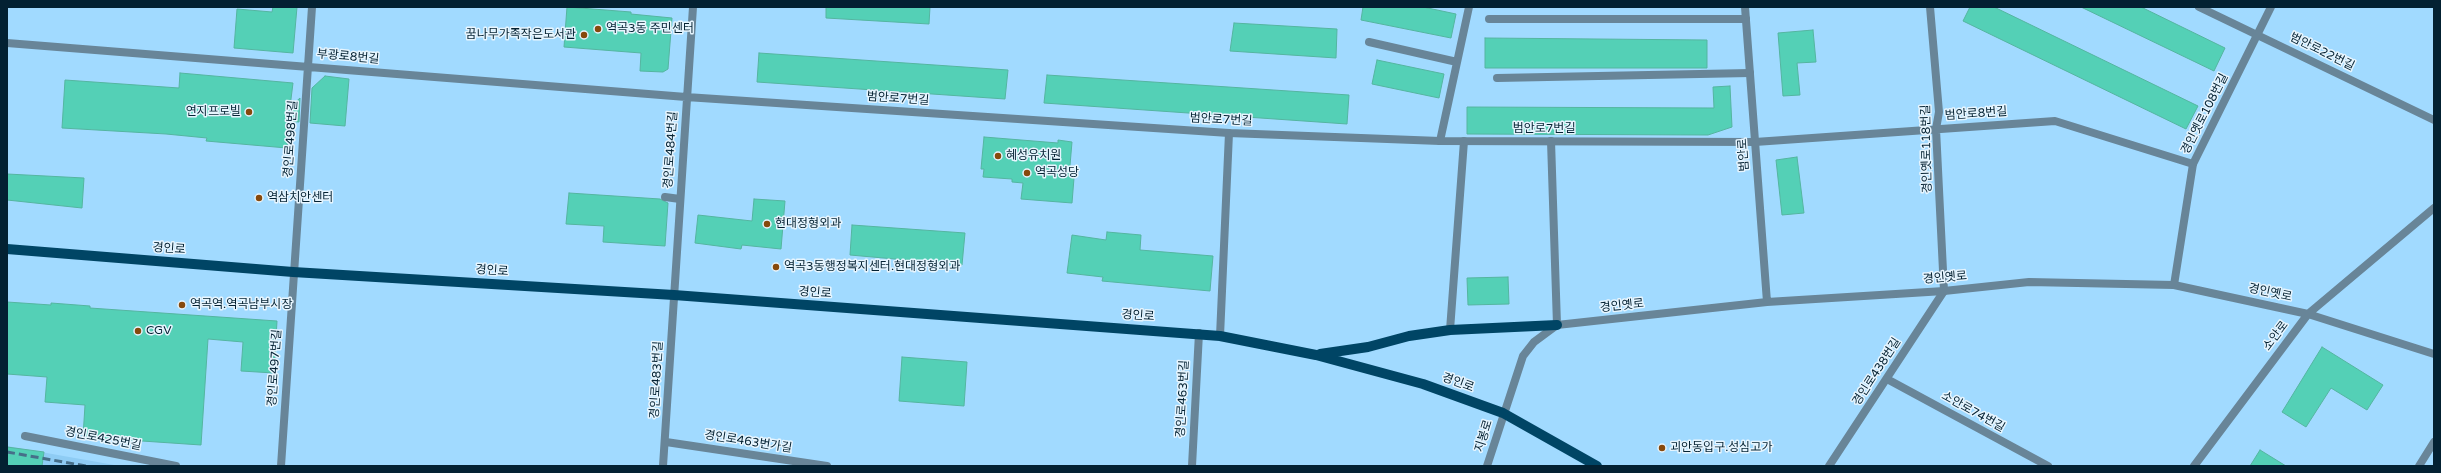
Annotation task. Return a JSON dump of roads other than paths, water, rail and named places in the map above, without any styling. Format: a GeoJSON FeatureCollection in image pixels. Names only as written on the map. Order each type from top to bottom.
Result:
{"type":"FeatureCollection","features":[{"type":"Feature","properties":{"kind":"main road","name":"경인로"},"geometry":{"type":"LineString","coordinates":[[7,250],[293,272],[674,295],[1199,333],[1316,355],[1423,384],[1503,413],[1597,466]]}},
{"type":"Feature","properties":{"kind":"main road"},"geometry":{"type":"LineString","coordinates":[[1316,355],[1368,347],[1409,336],[1450,330],[1558,325]]}},
{"type":"Feature","properties":{"kind":"street","name":"경인로498번길"},"geometry":{"type":"LineString","coordinates":[[293,272],[312,7]]}},
{"type":"Feature","properties":{"kind":"street","name":"경인로484번길"},"geometry":{"type":"LineString","coordinates":[[674,295],[693,7]]}},
{"type":"Feature","properties":{"kind":"street"},"geometry":{"type":"LineString","coordinates":[[1440,141],[1469,7]]}},
{"type":"Feature","properties":{"kind":"street","name":"범안로"},"geometry":{"type":"LineString","coordinates":[[1745,7],[1768,302]]}},
{"type":"Feature","properties":{"kind":"street","name":"경인옛로118번길"},"geometry":{"type":"LineString","coordinates":[[1930,7],[1939,112],[1936,129],[1944,291]]}},
{"type":"Feature","properties":{"kind":"street","name":"범안로22번길"},"geometry":{"type":"LineString","coordinates":[[2200,7],[2434,120]]}},
{"type":"Feature","properties":{"kind":"street","name":"경인옛로108번길"},"geometry":{"type":"LineString","coordinates":[[2174,285],[2193,164],[2271,7]]}},
{"type":"Feature","properties":{"kind":"street"},"geometry":{"type":"LineString","coordinates":[[1489,19],[1746,19]]}},
{"type":"Feature","properties":{"kind":"street"},"geometry":{"type":"LineString","coordinates":[[1369,42],[1457,62]]}},
{"type":"Feature","properties":{"kind":"street","name":"부광로8번길"},"geometry":{"type":"LineString","coordinates":[[7,43],[686,97]]}},
{"type":"Feature","properties":{"kind":"street"},"geometry":{"type":"LineString","coordinates":[[1497,78],[1750,73]]}},
{"type":"Feature","properties":{"kind":"street","name":"범안로7번길"},"geometry":{"type":"LineString","coordinates":[[686,97],[1229,133],[1440,141],[1755,142]]}},
{"type":"Feature","properties":{"kind":"street","name":"범안로8번길"},"geometry":{"type":"LineString","coordinates":[[1755,142],[2055,121],[2193,164]]}},
{"type":"Feature","properties":{"kind":"street"},"geometry":{"type":"LineString","coordinates":[[1220,336],[1229,133]]}},
{"type":"Feature","properties":{"kind":"street"},"geometry":{"type":"LineString","coordinates":[[1450,330],[1464,141]]}},
{"type":"Feature","properties":{"kind":"street"},"geometry":{"type":"LineString","coordinates":[[1551,141],[1558,325]]}},
{"type":"Feature","properties":{"kind":"street"},"geometry":{"type":"LineString","coordinates":[[665,197],[680,199]]}},
{"type":"Feature","properties":{"kind":"street","name":"소안로"},"geometry":{"type":"LineString","coordinates":[[2194,466],[2308,314],[2434,208]]}},
{"type":"Feature","properties":{"kind":"street","name":"경인로497번길"},"geometry":{"type":"LineString","coordinates":[[281,466],[293,272]]}},
{"type":"Feature","properties":{"kind":"street","name":"경인옛로"},"geometry":{"type":"LineString","coordinates":[[1503,413],[1523,356],[1534,342],[1558,325],[1768,302],[1944,291],[2029,282],[2174,285],[2308,314],[2434,354]]}},
{"type":"Feature","properties":{"kind":"street","name":"경인로438번길"},"geometry":{"type":"LineString","coordinates":[[1828,466],[1944,291]]}},
{"type":"Feature","properties":{"kind":"street","name":"경인로483번길"},"geometry":{"type":"LineString","coordinates":[[663,466],[666,442],[674,295]]}},
{"type":"Feature","properties":{"kind":"street","name":"경인로463번길"},"geometry":{"type":"LineString","coordinates":[[1192,466],[1199,333]]}},
{"type":"Feature","properties":{"kind":"street","name":"소안로74번길"},"geometry":{"type":"LineString","coordinates":[[1887,379],[2048,466]]}},
{"type":"Feature","properties":{"kind":"street","name":"지봉로"},"geometry":{"type":"LineString","coordinates":[[1487,466],[1503,413]]}},
{"type":"Feature","properties":{"kind":"street","name":"경인로425번길"},"geometry":{"type":"LineString","coordinates":[[25,436],[176,466]]}},
{"type":"Feature","properties":{"kind":"street","name":"경인로463번가길"},"geometry":{"type":"LineString","coordinates":[[666,442],[827,466]]}},
{"type":"Feature","properties":{"kind":"street"},"geometry":{"type":"LineString","coordinates":[[2419,466],[2434,442]]}},
{"type":"Feature","properties":{"kind":"railway"},"geometry":{"type":"LineString","coordinates":[[7,452],[86,466]]}},
{"type":"Feature","properties":{"kind":"place","name":"역곡3동 주민센터"},"geometry":{"type":"Point","coordinates":[598,29]}},
{"type":"Feature","properties":{"kind":"place","name":"꿈나무가족작은도서관"},"geometry":{"type":"Point","coordinates":[584,35]}},
{"type":"Feature","properties":{"kind":"place","name":"연지프로빌"},"geometry":{"type":"Point","coordinates":[249,112]}},
{"type":"Feature","properties":{"kind":"place","name":"혜성유치원"},"geometry":{"type":"Point","coordinates":[998,156]}},
{"type":"Feature","properties":{"kind":"place","name":"역곡성당"},"geometry":{"type":"Point","coordinates":[1027,173]}},
{"type":"Feature","properties":{"kind":"place","name":"역삼치안센터"},"geometry":{"type":"Point","coordinates":[259,198]}},
{"type":"Feature","properties":{"kind":"place","name":"현대정형외과"},"geometry":{"type":"Point","coordinates":[767,224]}},
{"type":"Feature","properties":{"kind":"place","name":"역곡3동행정복지센터.현대정형외과"},"geometry":{"type":"Point","coordinates":[776,267]}},
{"type":"Feature","properties":{"kind":"place","name":"역곡역.역곡남부시장"},"geometry":{"type":"Point","coordinates":[182,305]}},
{"type":"Feature","properties":{"kind":"place","name":"CGV"},"geometry":{"type":"Point","coordinates":[138,331]}},
{"type":"Feature","properties":{"kind":"place","name":"괴안동입구.성심고가"},"geometry":{"type":"Point","coordinates":[1662,448]}}]}
